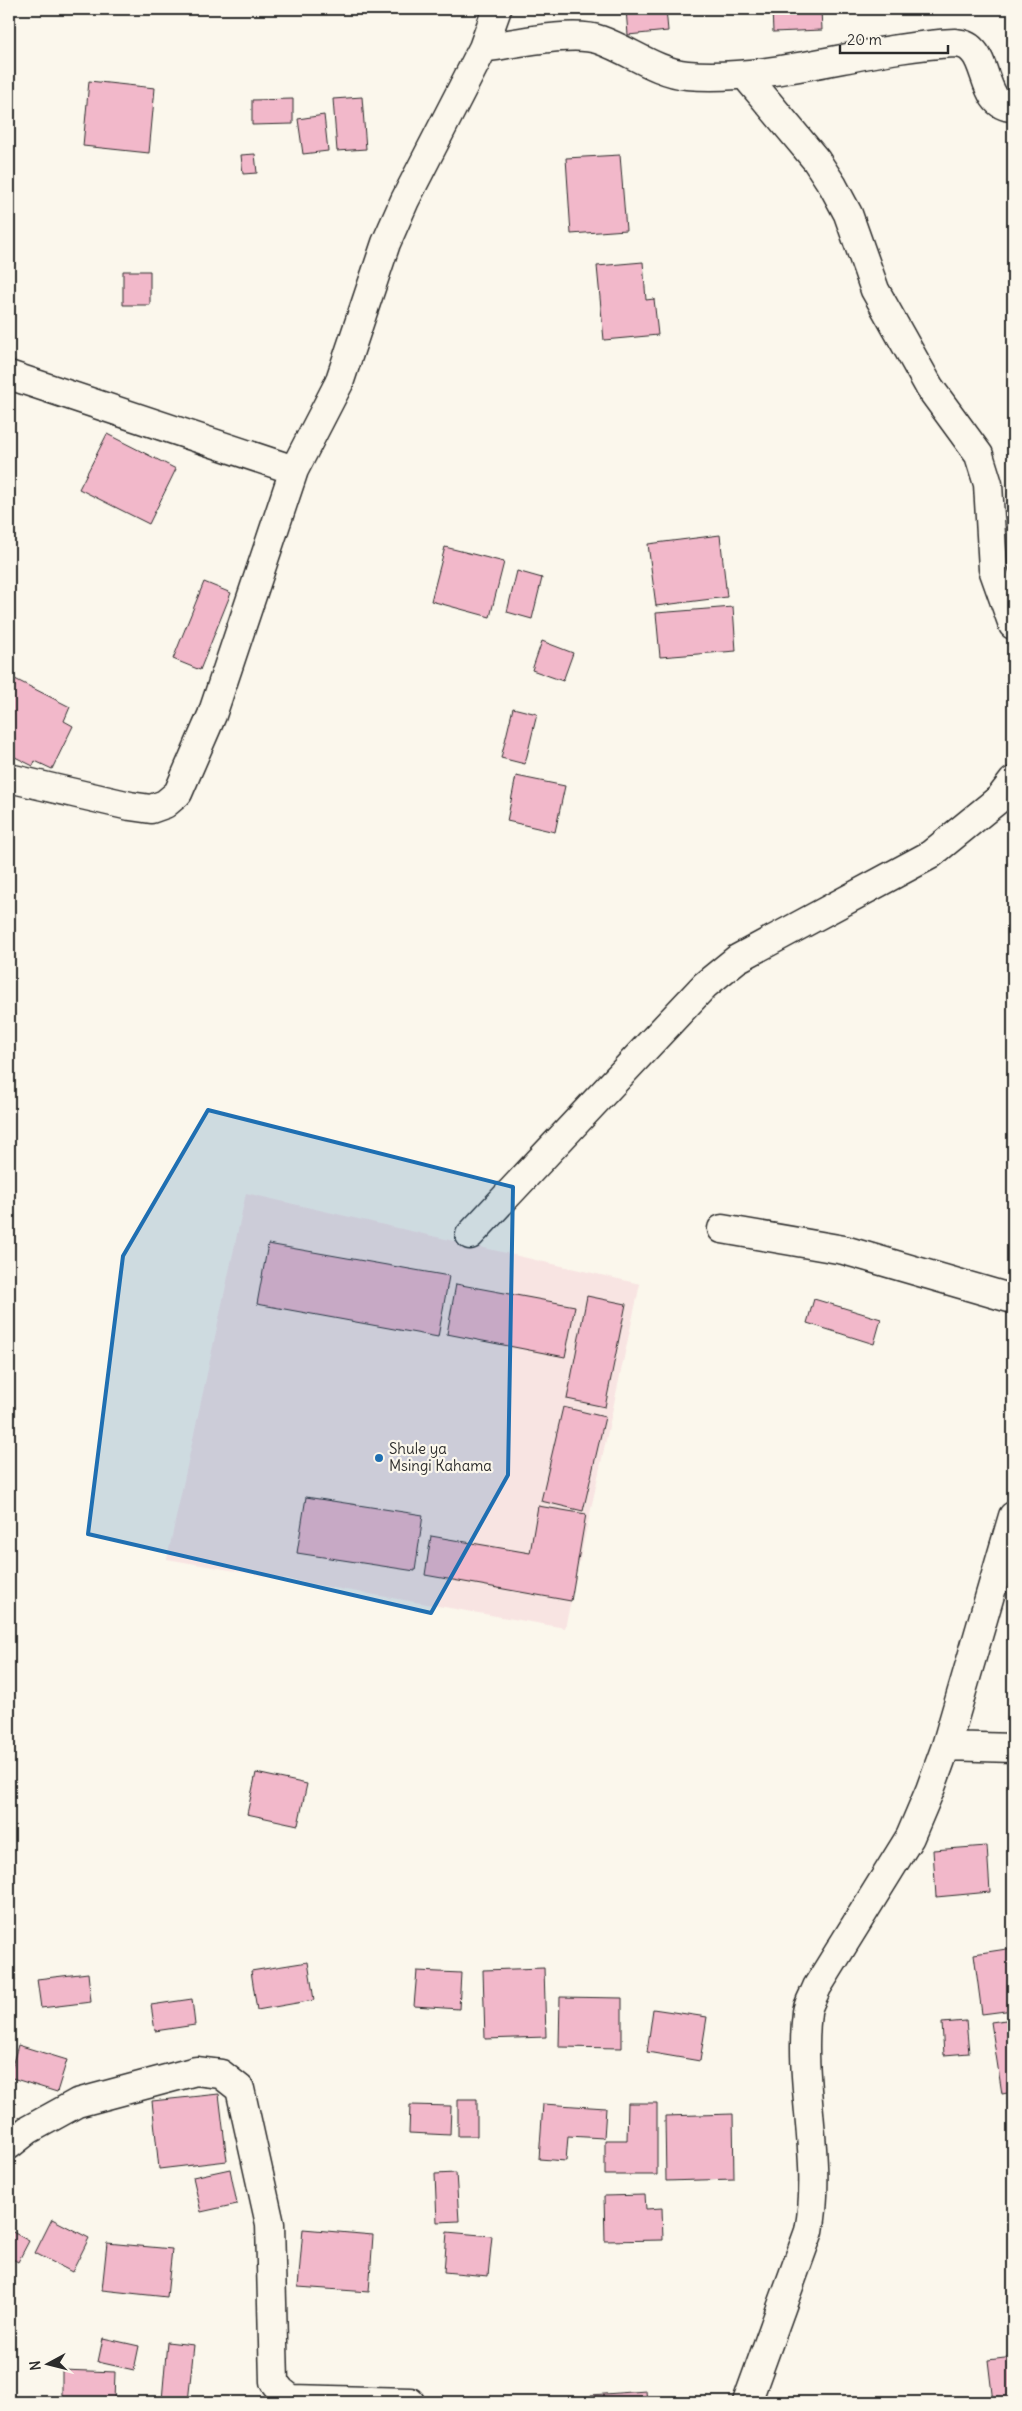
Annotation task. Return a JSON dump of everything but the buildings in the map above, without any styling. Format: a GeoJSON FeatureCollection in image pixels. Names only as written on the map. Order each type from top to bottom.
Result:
{"type":"FeatureCollection","features":[{"type":"Feature","properties":{"kind":"street"},"geometry":{"type":"LineString","coordinates":[[9,778],[130,806],[151,809],[165,804],[178,793],[212,715],[294,470],[339,383],[386,243],[405,200],[483,48],[497,9]]}},
{"type":"Feature","properties":{"kind":"street"},"geometry":{"type":"LineString","coordinates":[[483,48],[558,38],[598,39],[668,71],[687,75],[745,75],[880,52],[954,43],[965,44],[974,50],[994,97],[999,103],[1013,107]]}},
{"type":"Feature","properties":{"kind":"street"},"geometry":{"type":"LineString","coordinates":[[745,75],[816,160],[833,186],[848,214],[875,290],[930,388],[980,455],[988,484],[994,568],[1013,625]]}},
{"type":"Feature","properties":{"kind":"street"},"geometry":{"type":"LineString","coordinates":[[9,375],[294,470]]}},
{"type":"Feature","properties":{"kind":"street"},"geometry":{"type":"LineString","coordinates":[[470,1235],[705,985],[736,959],[930,855],[1006,790]]}},
{"type":"Feature","properties":{"kind":"street"},"geometry":{"type":"LineString","coordinates":[[722,1230],[844,1250],[1013,1299]]}},
{"type":"Feature","properties":{"kind":"street"},"geometry":{"type":"LineString","coordinates":[[747,2402],[809,2231],[814,2205],[806,2056],[807,2011],[817,1987],[910,1837],[946,1746],[1013,1516]]}},
{"type":"Feature","properties":{"kind":"street"},"geometry":{"type":"LineString","coordinates":[[946,1746],[1013,1748]]}},
{"type":"Feature","properties":{"kind":"street"},"geometry":{"type":"LineString","coordinates":[[9,2145],[28,2130],[77,2103],[196,2071],[222,2074],[240,2089],[270,2224],[274,2382],[291,2399],[410,2402]]}},
{"type":"Feature","properties":{"kind":"highlighted area"},"geometry":{"type":"Polygon","coordinates":[[[208,1110],[513,1187],[508,1475],[431,1613],[88,1534],[123,1256],[208,1110]]]}},
{"type":"Feature","properties":{"kind":"shaded area"},"geometry":{"type":"Polygon","coordinates":[[[246,1193],[640,1284],[565,1628],[167,1559],[246,1193]]]}},
{"type":"Feature","properties":{"kind":"place","name":"Shule ya Msingi Kahama"},"geometry":{"type":"Point","coordinates":[379,1458]}}]}
